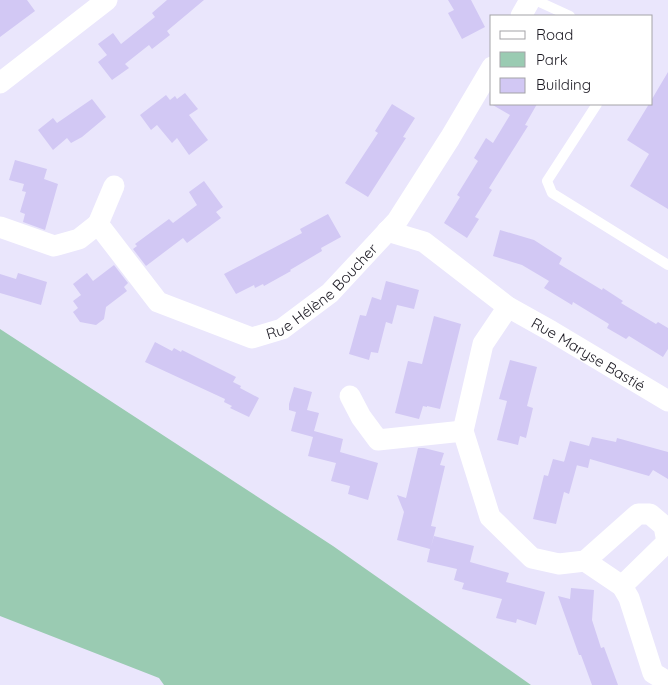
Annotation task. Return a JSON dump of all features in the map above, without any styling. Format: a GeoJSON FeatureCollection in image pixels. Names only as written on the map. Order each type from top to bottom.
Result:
{"type":"FeatureCollection","features":[{"type":"Feature","properties":{"kind":"street"},"geometry":{"type":"LineString","coordinates":[[0,83],[107,0]]}},
{"type":"Feature","properties":{"kind":"street"},"geometry":{"type":"LineString","coordinates":[[522,15],[530,0]]}},
{"type":"Feature","properties":{"kind":"street","name":"Rue Hélène Boucher"},"geometry":{"type":"LineString","coordinates":[[98,224],[158,302],[252,338],[282,329],[330,293],[397,221],[450,138],[490,69]]}},
{"type":"Feature","properties":{"kind":"street"},"geometry":{"type":"LineString","coordinates":[[0,227],[54,246],[79,239],[98,224],[114,186]]}},
{"type":"Feature","properties":{"kind":"street","name":"Rue Maryse Bastié"},"geometry":{"type":"LineString","coordinates":[[387,231],[424,242],[508,307],[668,401]]}},
{"type":"Feature","properties":{"kind":"street"},"geometry":{"type":"LineString","coordinates":[[508,307],[483,344],[463,431],[490,517],[532,558],[559,564],[585,561],[638,514],[650,514],[664,526],[667,542],[622,586]]}},
{"type":"Feature","properties":{"kind":"street"},"geometry":{"type":"LineString","coordinates":[[350,396],[361,417],[378,440],[463,431]]}},
{"type":"Feature","properties":{"kind":"street"},"geometry":{"type":"LineString","coordinates":[[585,561],[622,586],[629,598],[654,672],[668,682]]}},
{"type":"Feature","properties":{"kind":"lane"},"geometry":{"type":"LineString","coordinates":[[535,0],[568,15]]}},
{"type":"Feature","properties":{"kind":"lane"},"geometry":{"type":"LineString","coordinates":[[596,105],[547,181],[552,193],[668,265]]}},
{"type":"Feature","properties":{"kind":"green space"},"geometry":{"type":"Polygon","coordinates":[[[0,329],[333,546],[531,685],[164,685],[159,678],[0,616],[0,329]]]}},
{"type":"Feature","properties":{"kind":"building"},"geometry":{"type":"Polygon","coordinates":[[[0,0],[27,0],[35,11],[0,37],[0,0]]]}},
{"type":"Feature","properties":{"kind":"building"},"geometry":{"type":"Polygon","coordinates":[[[167,0],[204,0],[167,31],[170,35],[152,49],[149,45],[125,64],[129,68],[112,80],[98,62],[107,55],[98,44],[113,33],[121,44],[155,17],[152,13],[167,0]]]}},
{"type":"Feature","properties":{"kind":"building"},"geometry":{"type":"Polygon","coordinates":[[[448,0],[471,0],[485,27],[462,39],[448,13],[454,10],[448,0]]]}},
{"type":"Feature","properties":{"kind":"building"},"geometry":{"type":"Polygon","coordinates":[[[668,72],[668,209],[630,186],[649,154],[627,140],[648,105],[653,105],[653,97],[668,72]]]}},
{"type":"Feature","properties":{"kind":"building"},"geometry":{"type":"Polygon","coordinates":[[[185,93],[198,109],[189,115],[208,140],[189,155],[177,138],[172,143],[157,125],[151,130],[140,115],[166,95],[170,100],[175,96],[177,99],[185,93]]]}},
{"type":"Feature","properties":{"kind":"building"},"geometry":{"type":"Polygon","coordinates":[[[92,99],[106,117],[82,137],[71,143],[67,138],[53,150],[38,130],[53,118],[57,123],[92,99]]]}},
{"type":"Feature","properties":{"kind":"building"},"geometry":{"type":"Polygon","coordinates":[[[392,104],[415,118],[403,137],[406,138],[368,197],[345,183],[378,133],[375,131],[392,104]]]}},
{"type":"Feature","properties":{"kind":"building"},"geometry":{"type":"Polygon","coordinates":[[[493,105],[536,105],[525,125],[528,126],[489,188],[492,190],[475,217],[479,219],[467,238],[444,223],[460,197],[457,195],[478,161],[474,158],[486,138],[493,143],[510,115],[493,105]]]}},
{"type":"Feature","properties":{"kind":"building"},"geometry":{"type":"Polygon","coordinates":[[[15,160],[47,169],[44,179],[58,184],[45,230],[23,222],[25,214],[20,212],[26,192],[22,191],[24,184],[9,180],[15,160]]]}},
{"type":"Feature","properties":{"kind":"building"},"geometry":{"type":"Polygon","coordinates":[[[204,181],[223,207],[216,212],[221,218],[187,243],[183,238],[146,266],[133,249],[137,246],[135,244],[169,219],[173,223],[197,205],[189,192],[204,181]]]}},
{"type":"Feature","properties":{"kind":"building"},"geometry":{"type":"Polygon","coordinates":[[[328,214],[341,237],[321,248],[322,251],[291,271],[264,286],[263,284],[255,288],[254,285],[236,294],[224,274],[302,233],[300,229],[328,214]]]}},
{"type":"Feature","properties":{"kind":"building"},"geometry":{"type":"Polygon","coordinates":[[[500,230],[534,240],[562,258],[559,264],[602,290],[603,288],[623,301],[621,303],[656,324],[658,322],[668,328],[668,349],[663,357],[629,336],[626,339],[607,328],[609,324],[573,302],[572,305],[544,288],[549,281],[522,265],[493,256],[500,230]]]}},
{"type":"Feature","properties":{"kind":"building"},"geometry":{"type":"Polygon","coordinates":[[[114,265],[128,283],[124,287],[127,291],[106,307],[104,319],[96,325],[80,322],[73,312],[78,308],[73,301],[81,295],[73,284],[87,273],[93,281],[114,265]]]}},
{"type":"Feature","properties":{"kind":"building"},"geometry":{"type":"Polygon","coordinates":[[[18,273],[47,282],[41,305],[0,293],[0,274],[16,279],[18,273]]]}},
{"type":"Feature","properties":{"kind":"building"},"geometry":{"type":"Polygon","coordinates":[[[386,281],[419,290],[414,309],[397,305],[392,324],[386,322],[378,353],[371,352],[369,360],[349,354],[360,315],[366,316],[372,297],[381,300],[386,281]]]}},
{"type":"Feature","properties":{"kind":"building"},"geometry":{"type":"Polygon","coordinates":[[[434,316],[461,324],[440,409],[423,406],[419,419],[395,413],[408,361],[422,364],[434,316]]]}},
{"type":"Feature","properties":{"kind":"building"},"geometry":{"type":"Polygon","coordinates":[[[155,342],[172,351],[174,348],[181,352],[182,350],[236,377],[233,382],[259,398],[249,417],[230,408],[232,406],[224,402],[225,399],[145,362],[155,342]]]}},
{"type":"Feature","properties":{"kind":"building"},"geometry":{"type":"Polygon","coordinates":[[[510,360],[537,367],[527,406],[533,408],[526,438],[520,436],[518,445],[497,440],[507,401],[499,399],[510,360]]]}},
{"type":"Feature","properties":{"kind":"building"},"geometry":{"type":"Polygon","coordinates":[[[294,387],[312,392],[307,410],[319,413],[314,431],[343,439],[340,452],[378,463],[368,500],[348,494],[350,486],[331,481],[336,463],[308,456],[313,437],[291,431],[296,412],[289,410],[289,404],[294,387]]]}},
{"type":"Feature","properties":{"kind":"building"},"geometry":{"type":"Polygon","coordinates":[[[592,437],[616,442],[617,438],[668,452],[668,479],[653,470],[649,476],[590,459],[588,468],[564,462],[570,441],[589,446],[592,437]]]}},
{"type":"Feature","properties":{"kind":"building"},"geometry":{"type":"Polygon","coordinates":[[[418,448],[444,453],[440,465],[445,466],[431,526],[436,527],[431,547],[434,536],[474,546],[470,562],[509,573],[506,582],[545,592],[536,625],[517,619],[516,623],[496,618],[502,599],[462,589],[464,583],[454,580],[457,569],[427,562],[430,549],[397,540],[404,512],[397,495],[406,498],[418,448]]]}},
{"type":"Feature","properties":{"kind":"building"},"geometry":{"type":"Polygon","coordinates":[[[553,459],[577,465],[569,494],[564,492],[556,524],[533,519],[544,475],[548,476],[553,459]]]}},
{"type":"Feature","properties":{"kind":"building"},"geometry":{"type":"Polygon","coordinates":[[[571,588],[594,590],[592,620],[601,648],[604,647],[618,685],[592,685],[558,596],[570,599],[571,588]]]}}]}
